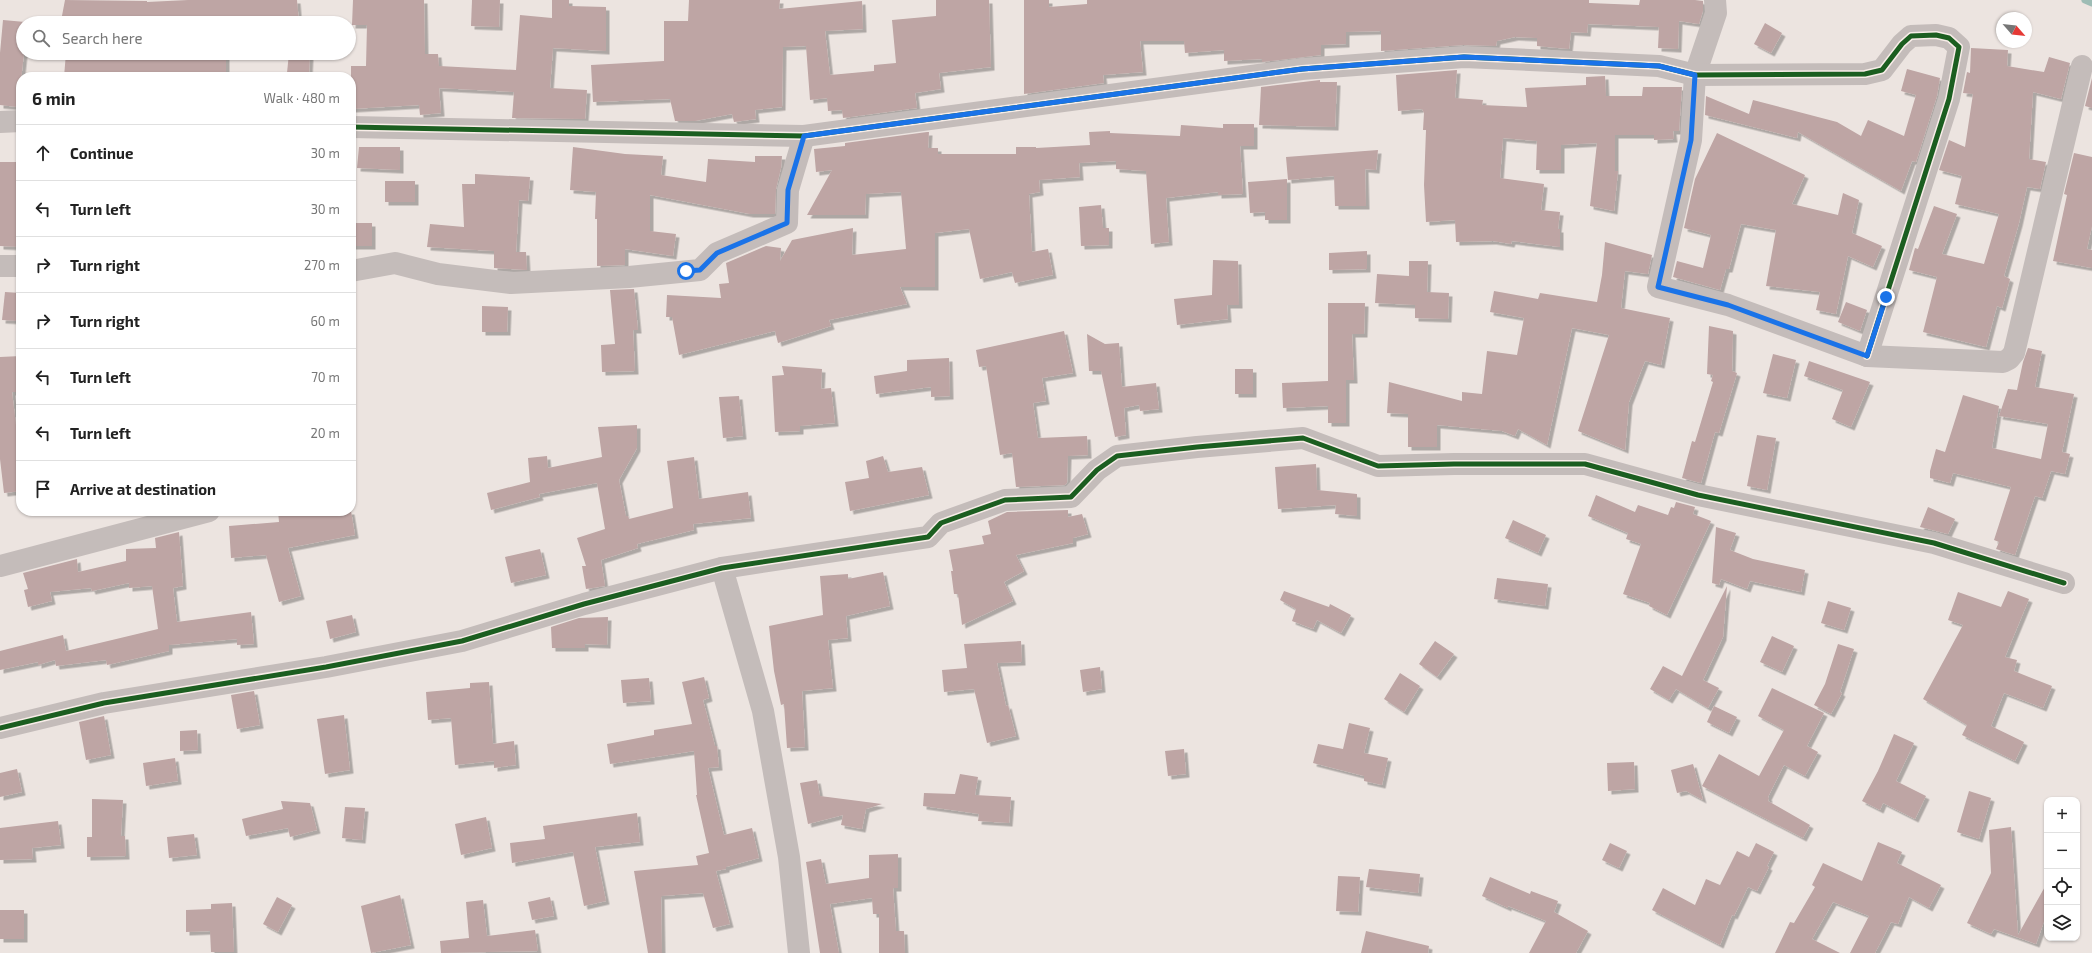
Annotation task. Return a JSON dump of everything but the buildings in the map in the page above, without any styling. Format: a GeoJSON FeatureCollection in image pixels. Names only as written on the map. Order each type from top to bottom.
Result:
{"type":"FeatureCollection","features":[{"type":"Feature","properties":{"kind":"street"},"geometry":{"type":"LineString","coordinates":[[1714,0],[1716,13],[1695,75],[1691,140],[1658,287],[1728,305],[1867,356],[2003,362],[2014,353],[2082,66]]}},
{"type":"Feature","properties":{"kind":"street"},"geometry":{"type":"LineString","coordinates":[[356,126],[804,136],[1302,69],[1464,57],[1659,66],[1695,75],[1865,74],[1882,70],[1902,44],[1911,36],[1936,35],[1949,38],[1958,47],[1949,98],[1867,356]]}},
{"type":"Feature","properties":{"kind":"street"},"geometry":{"type":"LineString","coordinates":[[0,122],[16,121]]}},
{"type":"Feature","properties":{"kind":"street"},"geometry":{"type":"LineString","coordinates":[[356,270],[395,263],[438,274],[511,283],[629,277],[700,270],[717,253],[787,223],[788,190],[804,136]]}},
{"type":"Feature","properties":{"kind":"street"},"geometry":{"type":"LineString","coordinates":[[0,266],[16,266]]}},
{"type":"Feature","properties":{"kind":"street"},"geometry":{"type":"LineString","coordinates":[[0,728],[104,703],[326,667],[462,641],[584,604],[722,568],[928,537],[941,523],[1005,500],[1070,497],[1097,470],[1117,456],[1197,447],[1304,438],[1378,466],[1454,464],[1585,464],[1698,495],[1934,543],[2064,583]]}},
{"type":"Feature","properties":{"kind":"street"},"geometry":{"type":"LineString","coordinates":[[0,566],[190,516]]}},
{"type":"Feature","properties":{"kind":"street"},"geometry":{"type":"LineString","coordinates":[[722,568],[764,711],[789,857],[799,953]]}},
{"type":"Feature","properties":{"kind":"waterway"},"geometry":{"type":"LineString","coordinates":[[2085,0],[2092,3]]}},
{"type":"Feature","properties":{"kind":"cycle path"},"geometry":{"type":"LineString","coordinates":[[356,127],[804,136],[1302,69],[1464,57],[1659,66],[1695,75],[1865,74],[1882,70],[1902,44],[1911,36],[1936,35],[1949,38],[1959,47],[1949,99],[1867,356]]}},
{"type":"Feature","properties":{"kind":"cycle path"},"geometry":{"type":"LineString","coordinates":[[0,728],[104,703],[326,667],[462,641],[584,604],[722,568],[928,537],[941,523],[1005,500],[1071,497],[1097,470],[1117,456],[1197,447],[1303,438],[1378,466],[1454,464],[1585,464],[1698,495],[1934,543],[2064,583]]}},
{"type":"Feature","properties":{"kind":"route"},"geometry":{"type":"LineString","coordinates":[[686,271],[700,270],[717,253],[787,223],[788,190],[804,136],[1302,69],[1464,57],[1659,66],[1695,75],[1691,140],[1658,287],[1728,305],[1867,356],[1886,297]]}}]}
